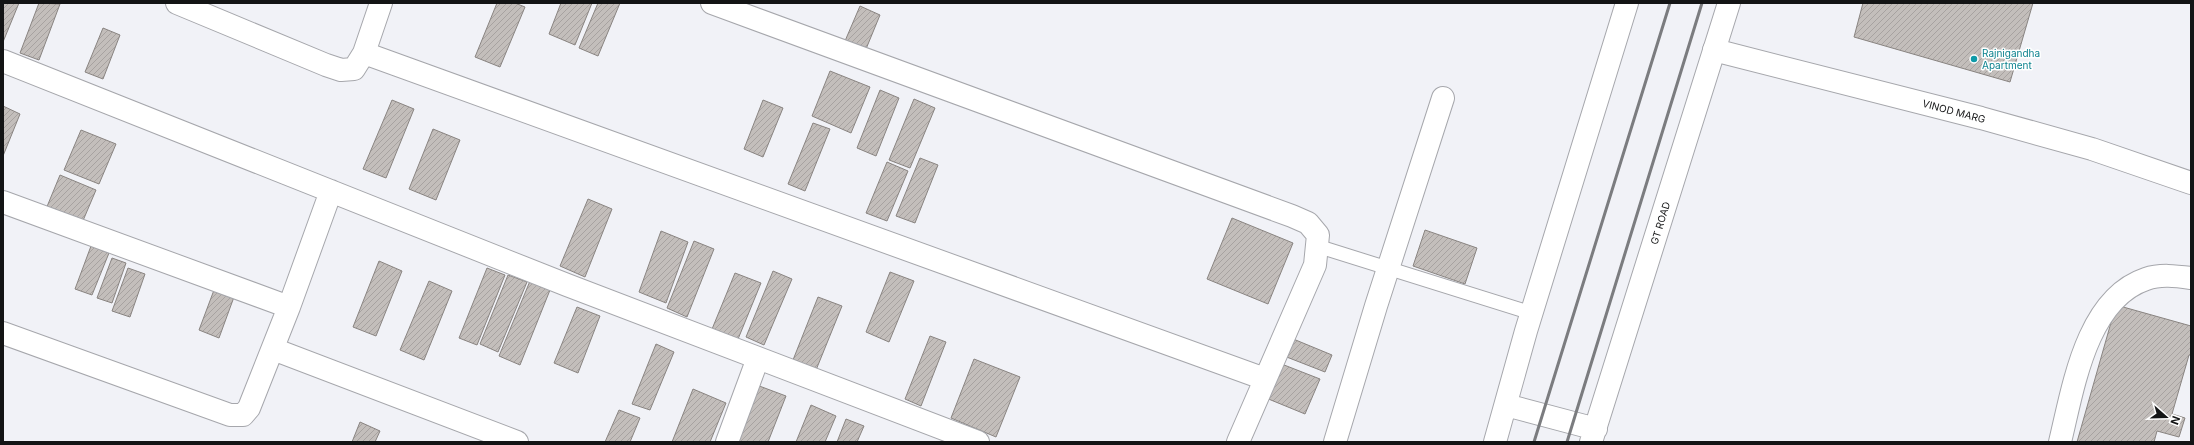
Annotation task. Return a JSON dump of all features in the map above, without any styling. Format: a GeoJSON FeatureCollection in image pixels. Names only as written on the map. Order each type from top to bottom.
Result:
{"type":"FeatureCollection","features":[{"type":"Feature","properties":{"kind":"main road"},"geometry":{"type":"LineString","coordinates":[[177,3],[341,70],[354,69],[364,53],[375,5]]}},
{"type":"Feature","properties":{"kind":"main road"},"geometry":{"type":"LineString","coordinates":[[1495,442],[1531,313],[1628,3]]}},
{"type":"Feature","properties":{"kind":"main road","name":"GT ROAD"},"geometry":{"type":"LineString","coordinates":[[1593,435],[1728,3]]}},
{"type":"Feature","properties":{"kind":"main road"},"geometry":{"type":"LineString","coordinates":[[723,5],[1308,223],[1318,235],[1315,265],[1238,442]]}},
{"type":"Feature","properties":{"kind":"main road","name":"VINOD MARG"},"geometry":{"type":"LineString","coordinates":[[1714,50],[1996,122],[2092,149],[2191,183]]}},
{"type":"Feature","properties":{"kind":"main road"},"geometry":{"type":"LineString","coordinates":[[364,53],[1265,379]]}},
{"type":"Feature","properties":{"kind":"main road"},"geometry":{"type":"LineString","coordinates":[[3,61],[567,285],[978,442]]}},
{"type":"Feature","properties":{"kind":"main road"},"geometry":{"type":"LineString","coordinates":[[1335,442],[1388,268],[1443,98]]}},
{"type":"Feature","properties":{"kind":"main road"},"geometry":{"type":"LineString","coordinates":[[3,333],[236,416],[243,415],[249,408],[273,349],[331,191]]}},
{"type":"Feature","properties":{"kind":"main road"},"geometry":{"type":"LineString","coordinates":[[3,202],[289,307]]}},
{"type":"Feature","properties":{"kind":"main road"},"geometry":{"type":"LineString","coordinates":[[2060,442],[2078,367],[2094,328],[2116,296],[2145,279],[2159,276],[2191,278]]}},
{"type":"Feature","properties":{"kind":"main road"},"geometry":{"type":"LineString","coordinates":[[273,349],[517,442]]}},
{"type":"Feature","properties":{"kind":"main road"},"geometry":{"type":"LineString","coordinates":[[727,442],[758,358]]}},
{"type":"Feature","properties":{"kind":"main road"},"geometry":{"type":"LineString","coordinates":[[1506,405],[1593,435]]}},
{"type":"Feature","properties":{"kind":"lane"},"geometry":{"type":"LineString","coordinates":[[1317,246],[1531,313]]}},
{"type":"Feature","properties":{"kind":"building"},"geometry":{"type":"Polygon","coordinates":[[[3,3],[19,3],[3,42],[3,3]]]}},
{"type":"Feature","properties":{"kind":"building"},"geometry":{"type":"Polygon","coordinates":[[[39,3],[60,4],[39,60],[20,53],[39,3]]]}},
{"type":"Feature","properties":{"kind":"building"},"geometry":{"type":"Polygon","coordinates":[[[497,3],[515,3],[525,7],[500,67],[475,57],[497,3]]]}},
{"type":"Feature","properties":{"kind":"building"},"geometry":{"type":"Polygon","coordinates":[[[561,3],[592,3],[575,45],[549,34],[561,3]]]}},
{"type":"Feature","properties":{"kind":"building"},"geometry":{"type":"Polygon","coordinates":[[[598,3],[620,3],[598,56],[579,48],[598,3]]]}},
{"type":"Feature","properties":{"kind":"building","name":"Rajnigandha Apartment"},"geometry":{"type":"Polygon","coordinates":[[[1863,3],[2033,3],[2010,82],[1854,37],[1863,3]]]}},
{"type":"Feature","properties":{"kind":"building"},"geometry":{"type":"Polygon","coordinates":[[[860,6],[880,15],[866,49],[845,41],[860,6]]]}},
{"type":"Feature","properties":{"kind":"building"},"geometry":{"type":"Polygon","coordinates":[[[103,28],[120,35],[103,79],[85,72],[103,28]]]}},
{"type":"Feature","properties":{"kind":"building"},"geometry":{"type":"Polygon","coordinates":[[[830,71],[870,87],[851,133],[812,116],[830,71]]]}},
{"type":"Feature","properties":{"kind":"building"},"geometry":{"type":"Polygon","coordinates":[[[880,90],[899,98],[876,156],[857,148],[880,90]]]}},
{"type":"Feature","properties":{"kind":"building"},"geometry":{"type":"Polygon","coordinates":[[[914,99],[935,108],[910,168],[889,160],[914,99]]]}},
{"type":"Feature","properties":{"kind":"building"},"geometry":{"type":"Polygon","coordinates":[[[392,100],[414,109],[386,178],[363,169],[392,100]]]}},
{"type":"Feature","properties":{"kind":"building"},"geometry":{"type":"Polygon","coordinates":[[[763,100],[783,108],[763,157],[744,149],[763,100]]]}},
{"type":"Feature","properties":{"kind":"building"},"geometry":{"type":"Polygon","coordinates":[[[3,106],[20,114],[3,156],[3,106]]]}},
{"type":"Feature","properties":{"kind":"building"},"geometry":{"type":"Polygon","coordinates":[[[813,123],[830,129],[805,191],[788,184],[813,123]]]}},
{"type":"Feature","properties":{"kind":"building"},"geometry":{"type":"Polygon","coordinates":[[[433,129],[460,140],[436,200],[409,189],[433,129]]]}},
{"type":"Feature","properties":{"kind":"building"},"geometry":{"type":"Polygon","coordinates":[[[81,130],[116,144],[99,184],[64,170],[81,130]]]}},
{"type":"Feature","properties":{"kind":"building"},"geometry":{"type":"Polygon","coordinates":[[[920,158],[938,165],[915,223],[896,216],[920,158]]]}},
{"type":"Feature","properties":{"kind":"building"},"geometry":{"type":"Polygon","coordinates":[[[887,162],[908,171],[887,221],[866,213],[887,162]]]}},
{"type":"Feature","properties":{"kind":"building"},"geometry":{"type":"Polygon","coordinates":[[[60,175],[96,190],[82,223],[46,209],[60,175]]]}},
{"type":"Feature","properties":{"kind":"building"},"geometry":{"type":"Polygon","coordinates":[[[588,199],[612,209],[585,277],[560,266],[588,199]]]}},
{"type":"Feature","properties":{"kind":"building"},"geometry":{"type":"Polygon","coordinates":[[[1232,218],[1293,243],[1268,304],[1207,279],[1232,218]]]}},
{"type":"Feature","properties":{"kind":"building"},"geometry":{"type":"Polygon","coordinates":[[[1425,230],[1477,248],[1465,284],[1413,266],[1425,230]]]}},
{"type":"Feature","properties":{"kind":"building"},"geometry":{"type":"Polygon","coordinates":[[[661,231],[688,242],[666,303],[639,292],[661,231]]]}},
{"type":"Feature","properties":{"kind":"building"},"geometry":{"type":"Polygon","coordinates":[[[694,241],[714,249],[687,317],[667,308],[694,241]]]}},
{"type":"Feature","properties":{"kind":"building"},"geometry":{"type":"Polygon","coordinates":[[[91,246],[109,253],[92,295],[75,289],[91,246]]]}},
{"type":"Feature","properties":{"kind":"building"},"geometry":{"type":"Polygon","coordinates":[[[112,258],[126,263],[112,303],[97,298],[112,258]]]}},
{"type":"Feature","properties":{"kind":"building"},"geometry":{"type":"Polygon","coordinates":[[[379,261],[402,271],[376,336],[353,327],[379,261]]]}},
{"type":"Feature","properties":{"kind":"building"},"geometry":{"type":"Polygon","coordinates":[[[128,268],[145,274],[130,317],[112,311],[128,268]]]}},
{"type":"Feature","properties":{"kind":"building"},"geometry":{"type":"Polygon","coordinates":[[[487,268],[505,275],[477,345],[459,338],[487,268]]]}},
{"type":"Feature","properties":{"kind":"building"},"geometry":{"type":"Polygon","coordinates":[[[773,271],[792,279],[764,345],[746,337],[773,271]]]}},
{"type":"Feature","properties":{"kind":"building"},"geometry":{"type":"Polygon","coordinates":[[[890,272],[914,281],[889,342],[866,332],[890,272]]]}},
{"type":"Feature","properties":{"kind":"building"},"geometry":{"type":"Polygon","coordinates":[[[735,273],[761,283],[736,344],[710,334],[735,273]]]}},
{"type":"Feature","properties":{"kind":"building"},"geometry":{"type":"Polygon","coordinates":[[[508,275],[527,282],[498,352],[480,344],[508,275]]]}},
{"type":"Feature","properties":{"kind":"building"},"geometry":{"type":"Polygon","coordinates":[[[429,281],[452,291],[424,360],[400,350],[429,281]]]}},
{"type":"Feature","properties":{"kind":"building"},"geometry":{"type":"Polygon","coordinates":[[[530,281],[550,290],[520,365],[499,356],[530,281]]]}},
{"type":"Feature","properties":{"kind":"building"},"geometry":{"type":"Polygon","coordinates":[[[214,290],[234,297],[219,338],[199,330],[214,290]]]}},
{"type":"Feature","properties":{"kind":"building"},"geometry":{"type":"Polygon","coordinates":[[[818,297],[842,306],[814,375],[791,365],[818,297]]]}},
{"type":"Feature","properties":{"kind":"building"},"geometry":{"type":"Polygon","coordinates":[[[2116,305],[2191,326],[2191,355],[2189,355],[2172,414],[2185,418],[2179,437],[2157,431],[2154,442],[2077,442],[2116,305]]]}},
{"type":"Feature","properties":{"kind":"building"},"geometry":{"type":"Polygon","coordinates":[[[577,307],[600,316],[578,373],[554,363],[577,307]]]}},
{"type":"Feature","properties":{"kind":"building"},"geometry":{"type":"Polygon","coordinates":[[[930,336],[946,342],[921,406],[905,399],[930,336]]]}},
{"type":"Feature","properties":{"kind":"building"},"geometry":{"type":"Polygon","coordinates":[[[1286,336],[1332,355],[1325,372],[1279,354],[1286,336]]]}},
{"type":"Feature","properties":{"kind":"building"},"geometry":{"type":"Polygon","coordinates":[[[656,344],[674,352],[650,410],[632,404],[656,344]]]}},
{"type":"Feature","properties":{"kind":"building"},"geometry":{"type":"Polygon","coordinates":[[[974,359],[1020,377],[996,437],[951,418],[974,359]]]}},
{"type":"Feature","properties":{"kind":"building"},"geometry":{"type":"Polygon","coordinates":[[[1279,363],[1320,379],[1305,414],[1266,398],[1279,363]]]}},
{"type":"Feature","properties":{"kind":"building"},"geometry":{"type":"Polygon","coordinates":[[[754,384],[786,396],[768,442],[739,442],[731,439],[754,384]]]}},
{"type":"Feature","properties":{"kind":"building"},"geometry":{"type":"Polygon","coordinates":[[[693,389],[726,403],[710,442],[672,442],[693,389]]]}},
{"type":"Feature","properties":{"kind":"building"},"geometry":{"type":"Polygon","coordinates":[[[811,405],[836,416],[825,442],[796,442],[811,405]]]}},
{"type":"Feature","properties":{"kind":"building"},"geometry":{"type":"Polygon","coordinates":[[[619,410],[640,418],[630,442],[605,442],[619,410]]]}},
{"type":"Feature","properties":{"kind":"building"},"geometry":{"type":"Polygon","coordinates":[[[846,419],[864,426],[857,442],[837,442],[846,419]]]}},
{"type":"Feature","properties":{"kind":"building"},"geometry":{"type":"Polygon","coordinates":[[[360,422],[380,431],[375,442],[352,442],[360,422]]]}},
{"type":"Feature","properties":{"kind":"railway"},"geometry":{"type":"LineString","coordinates":[[1534,442],[1670,3]]}},
{"type":"Feature","properties":{"kind":"railway"},"geometry":{"type":"LineString","coordinates":[[1567,442],[1702,3]]}},
{"type":"Feature","properties":{"kind":"place","name":"Rajnigandha Apartment"},"geometry":{"type":"Point","coordinates":[1974,59]}}]}
